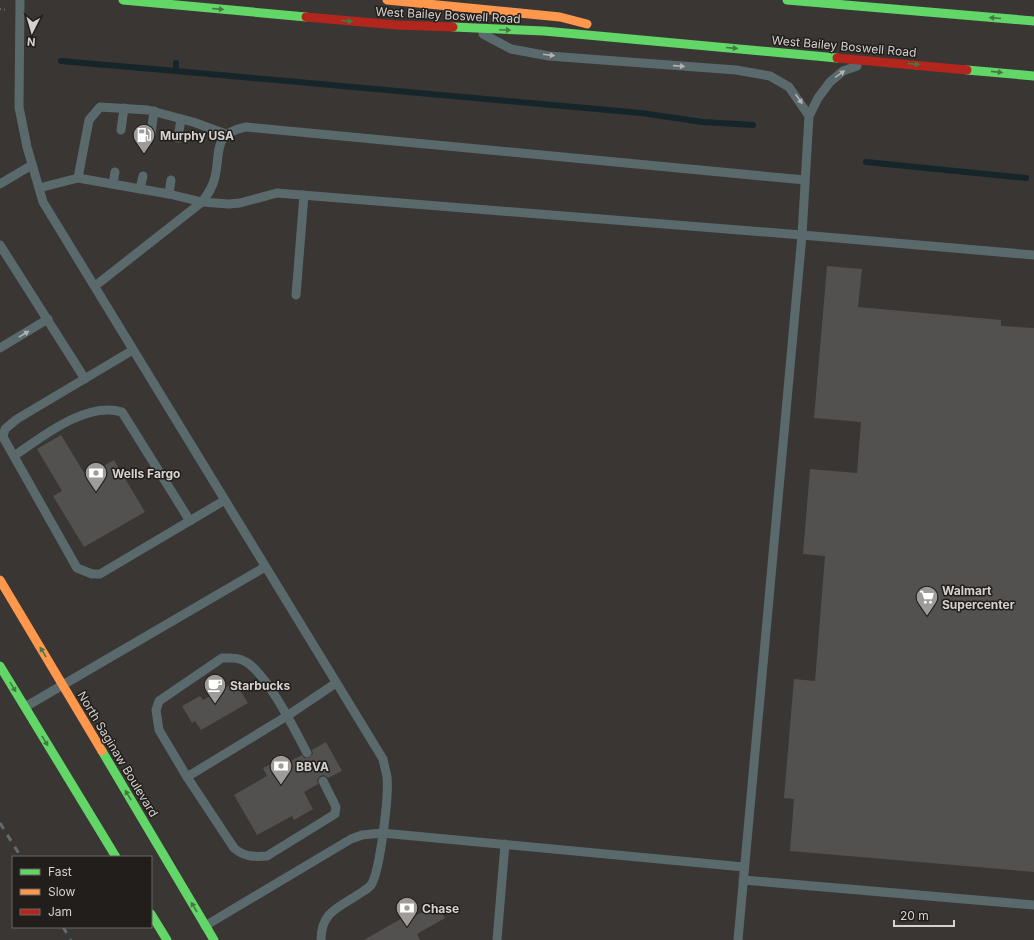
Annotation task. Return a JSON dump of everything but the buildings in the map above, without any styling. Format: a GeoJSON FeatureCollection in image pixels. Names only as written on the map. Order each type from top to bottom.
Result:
{"type":"FeatureCollection","features":[{"type":"Feature","properties":{"kind":"main road","name":"West Bailey Boswell Road"},"geometry":{"type":"LineString","coordinates":[[123,0],[397,25],[544,31],[876,60],[1034,76]]}},
{"type":"Feature","properties":{"kind":"main road","name":"West Bailey Boswell Road"},"geometry":{"type":"LineString","coordinates":[[387,0],[560,17],[652,41]]}},
{"type":"Feature","properties":{"kind":"main road"},"geometry":{"type":"LineString","coordinates":[[787,0],[1034,21]]}},
{"type":"Feature","properties":{"kind":"main road","name":"North Saginaw Boulevard"},"geometry":{"type":"LineString","coordinates":[[0,580],[214,940]]}},
{"type":"Feature","properties":{"kind":"main road"},"geometry":{"type":"LineString","coordinates":[[0,666],[115,856]]}},
{"type":"Feature","properties":{"kind":"main road"},"geometry":{"type":"LineString","coordinates":[[152,916],[167,940]]}},
{"type":"Feature","properties":{"kind":"lane"},"geometry":{"type":"LineString","coordinates":[[20,0],[19,107],[32,165],[43,202],[383,759],[387,778],[382,833],[375,878],[370,886],[325,917],[321,940]]}},
{"type":"Feature","properties":{"kind":"lane"},"geometry":{"type":"LineString","coordinates":[[474,29],[511,49],[549,56],[736,70],[770,76],[790,87],[810,116]]}},
{"type":"Feature","properties":{"kind":"lane"},"geometry":{"type":"LineString","coordinates":[[738,940],[802,234],[810,116],[818,98],[830,82],[843,71],[876,60]]}},
{"type":"Feature","properties":{"kind":"lane"},"geometry":{"type":"LineString","coordinates":[[78,178],[88,120],[100,107],[154,111],[226,134]]}},
{"type":"Feature","properties":{"kind":"lane"},"geometry":{"type":"LineString","coordinates":[[121,130],[124,108]]}},
{"type":"Feature","properties":{"kind":"lane"},"geometry":{"type":"LineString","coordinates":[[151,134],[154,111]]}},
{"type":"Feature","properties":{"kind":"lane"},"geometry":{"type":"LineString","coordinates":[[178,138],[182,119]]}},
{"type":"Feature","properties":{"kind":"lane"},"geometry":{"type":"LineString","coordinates":[[95,286],[202,202],[212,187],[220,142],[226,134],[235,129],[246,127],[805,180]]}},
{"type":"Feature","properties":{"kind":"lane"},"geometry":{"type":"LineString","coordinates":[[0,184],[32,165]]}},
{"type":"Feature","properties":{"kind":"lane"},"geometry":{"type":"LineString","coordinates":[[113,184],[115,172]]}},
{"type":"Feature","properties":{"kind":"lane"},"geometry":{"type":"LineString","coordinates":[[140,189],[143,176]]}},
{"type":"Feature","properties":{"kind":"lane"},"geometry":{"type":"LineString","coordinates":[[38,188],[78,178],[169,194],[202,202],[240,204],[277,193],[802,234],[1034,255]]}},
{"type":"Feature","properties":{"kind":"lane"},"geometry":{"type":"LineString","coordinates":[[169,194],[171,180]]}},
{"type":"Feature","properties":{"kind":"lane"},"geometry":{"type":"LineString","coordinates":[[296,295],[304,195]]}},
{"type":"Feature","properties":{"kind":"lane"},"geometry":{"type":"LineString","coordinates":[[0,245],[85,379]]}},
{"type":"Feature","properties":{"kind":"lane"},"geometry":{"type":"LineString","coordinates":[[0,348],[48,319]]}},
{"type":"Feature","properties":{"kind":"lane"},"geometry":{"type":"LineString","coordinates":[[133,350],[17,419],[5,429],[3,437],[77,568],[84,572],[100,574],[225,500]]}},
{"type":"Feature","properties":{"kind":"lane"},"geometry":{"type":"LineString","coordinates":[[14,456],[58,426],[95,410],[113,409],[122,412],[190,520]]}},
{"type":"Feature","properties":{"kind":"lane"},"geometry":{"type":"LineString","coordinates":[[25,707],[265,567]]}},
{"type":"Feature","properties":{"kind":"lane"},"geometry":{"type":"LineString","coordinates":[[307,752],[287,716],[256,669],[245,661],[234,658],[222,658],[158,701],[156,710],[159,730],[186,777],[234,848],[241,854],[256,857],[267,856],[335,814],[336,807],[323,781]]}},
{"type":"Feature","properties":{"kind":"lane"},"geometry":{"type":"LineString","coordinates":[[186,777],[287,716],[336,683]]}},
{"type":"Feature","properties":{"kind":"lane"},"geometry":{"type":"LineString","coordinates":[[206,926],[351,839],[362,835],[382,833],[744,867]]}},
{"type":"Feature","properties":{"kind":"lane"},"geometry":{"type":"LineString","coordinates":[[497,940],[505,844]]}},
{"type":"Feature","properties":{"kind":"lane"},"geometry":{"type":"LineString","coordinates":[[743,880],[1034,905]]}},
{"type":"Feature","properties":{"kind":"waterway"},"geometry":{"type":"LineString","coordinates":[[61,61],[176,71]]}},
{"type":"Feature","properties":{"kind":"waterway"},"geometry":{"type":"LineString","coordinates":[[176,63],[176,71],[641,113],[703,122],[753,125]]}},
{"type":"Feature","properties":{"kind":"waterway"},"geometry":{"type":"LineString","coordinates":[[866,162],[1026,178]]}},
{"type":"Feature","properties":{"kind":"railway"},"geometry":{"type":"LineString","coordinates":[[0,823],[20,856]]}},
{"type":"Feature","properties":{"kind":"railway"},"geometry":{"type":"LineString","coordinates":[[64,928],[71,940]]}},
{"type":"Feature","properties":{"kind":"traffic: fast"},"geometry":{"type":"LineString","coordinates":[[123,0],[306,17]]}},
{"type":"Feature","properties":{"kind":"traffic: fast"},"geometry":{"type":"LineString","coordinates":[[787,0],[1034,21]]}},
{"type":"Feature","properties":{"kind":"traffic: fast"},"geometry":{"type":"LineString","coordinates":[[453,27],[544,31],[837,58]]}},
{"type":"Feature","properties":{"kind":"traffic: fast"},"geometry":{"type":"LineString","coordinates":[[967,70],[1034,76]]}},
{"type":"Feature","properties":{"kind":"traffic: fast"},"geometry":{"type":"LineString","coordinates":[[0,666],[115,856]]}},
{"type":"Feature","properties":{"kind":"traffic: fast"},"geometry":{"type":"LineString","coordinates":[[102,751],[214,940]]}},
{"type":"Feature","properties":{"kind":"traffic: fast"},"geometry":{"type":"LineString","coordinates":[[152,916],[167,940]]}},
{"type":"Feature","properties":{"kind":"traffic: slow"},"geometry":{"type":"LineString","coordinates":[[387,0],[560,17],[587,24]]}},
{"type":"Feature","properties":{"kind":"traffic: slow"},"geometry":{"type":"LineString","coordinates":[[0,580],[102,751]]}},
{"type":"Feature","properties":{"kind":"traffic: jam"},"geometry":{"type":"LineString","coordinates":[[306,17],[397,25],[453,27]]}},
{"type":"Feature","properties":{"kind":"traffic: jam"},"geometry":{"type":"LineString","coordinates":[[837,58],[967,70]]}},
{"type":"Feature","properties":{"kind":"place","name":"Murphy USA"},"geometry":{"type":"Point","coordinates":[144,154]}},
{"type":"Feature","properties":{"kind":"place","name":"Wells Fargo"},"geometry":{"type":"Point","coordinates":[96,492]}},
{"type":"Feature","properties":{"kind":"place","name":"Walmart Supercenter"},"geometry":{"type":"Point","coordinates":[927,616]}},
{"type":"Feature","properties":{"kind":"place","name":"Starbucks"},"geometry":{"type":"Point","coordinates":[215,704]}},
{"type":"Feature","properties":{"kind":"place","name":"BBVA"},"geometry":{"type":"Point","coordinates":[281,786]}},
{"type":"Feature","properties":{"kind":"place","name":"Chase"},"geometry":{"type":"Point","coordinates":[407,928]}}]}
